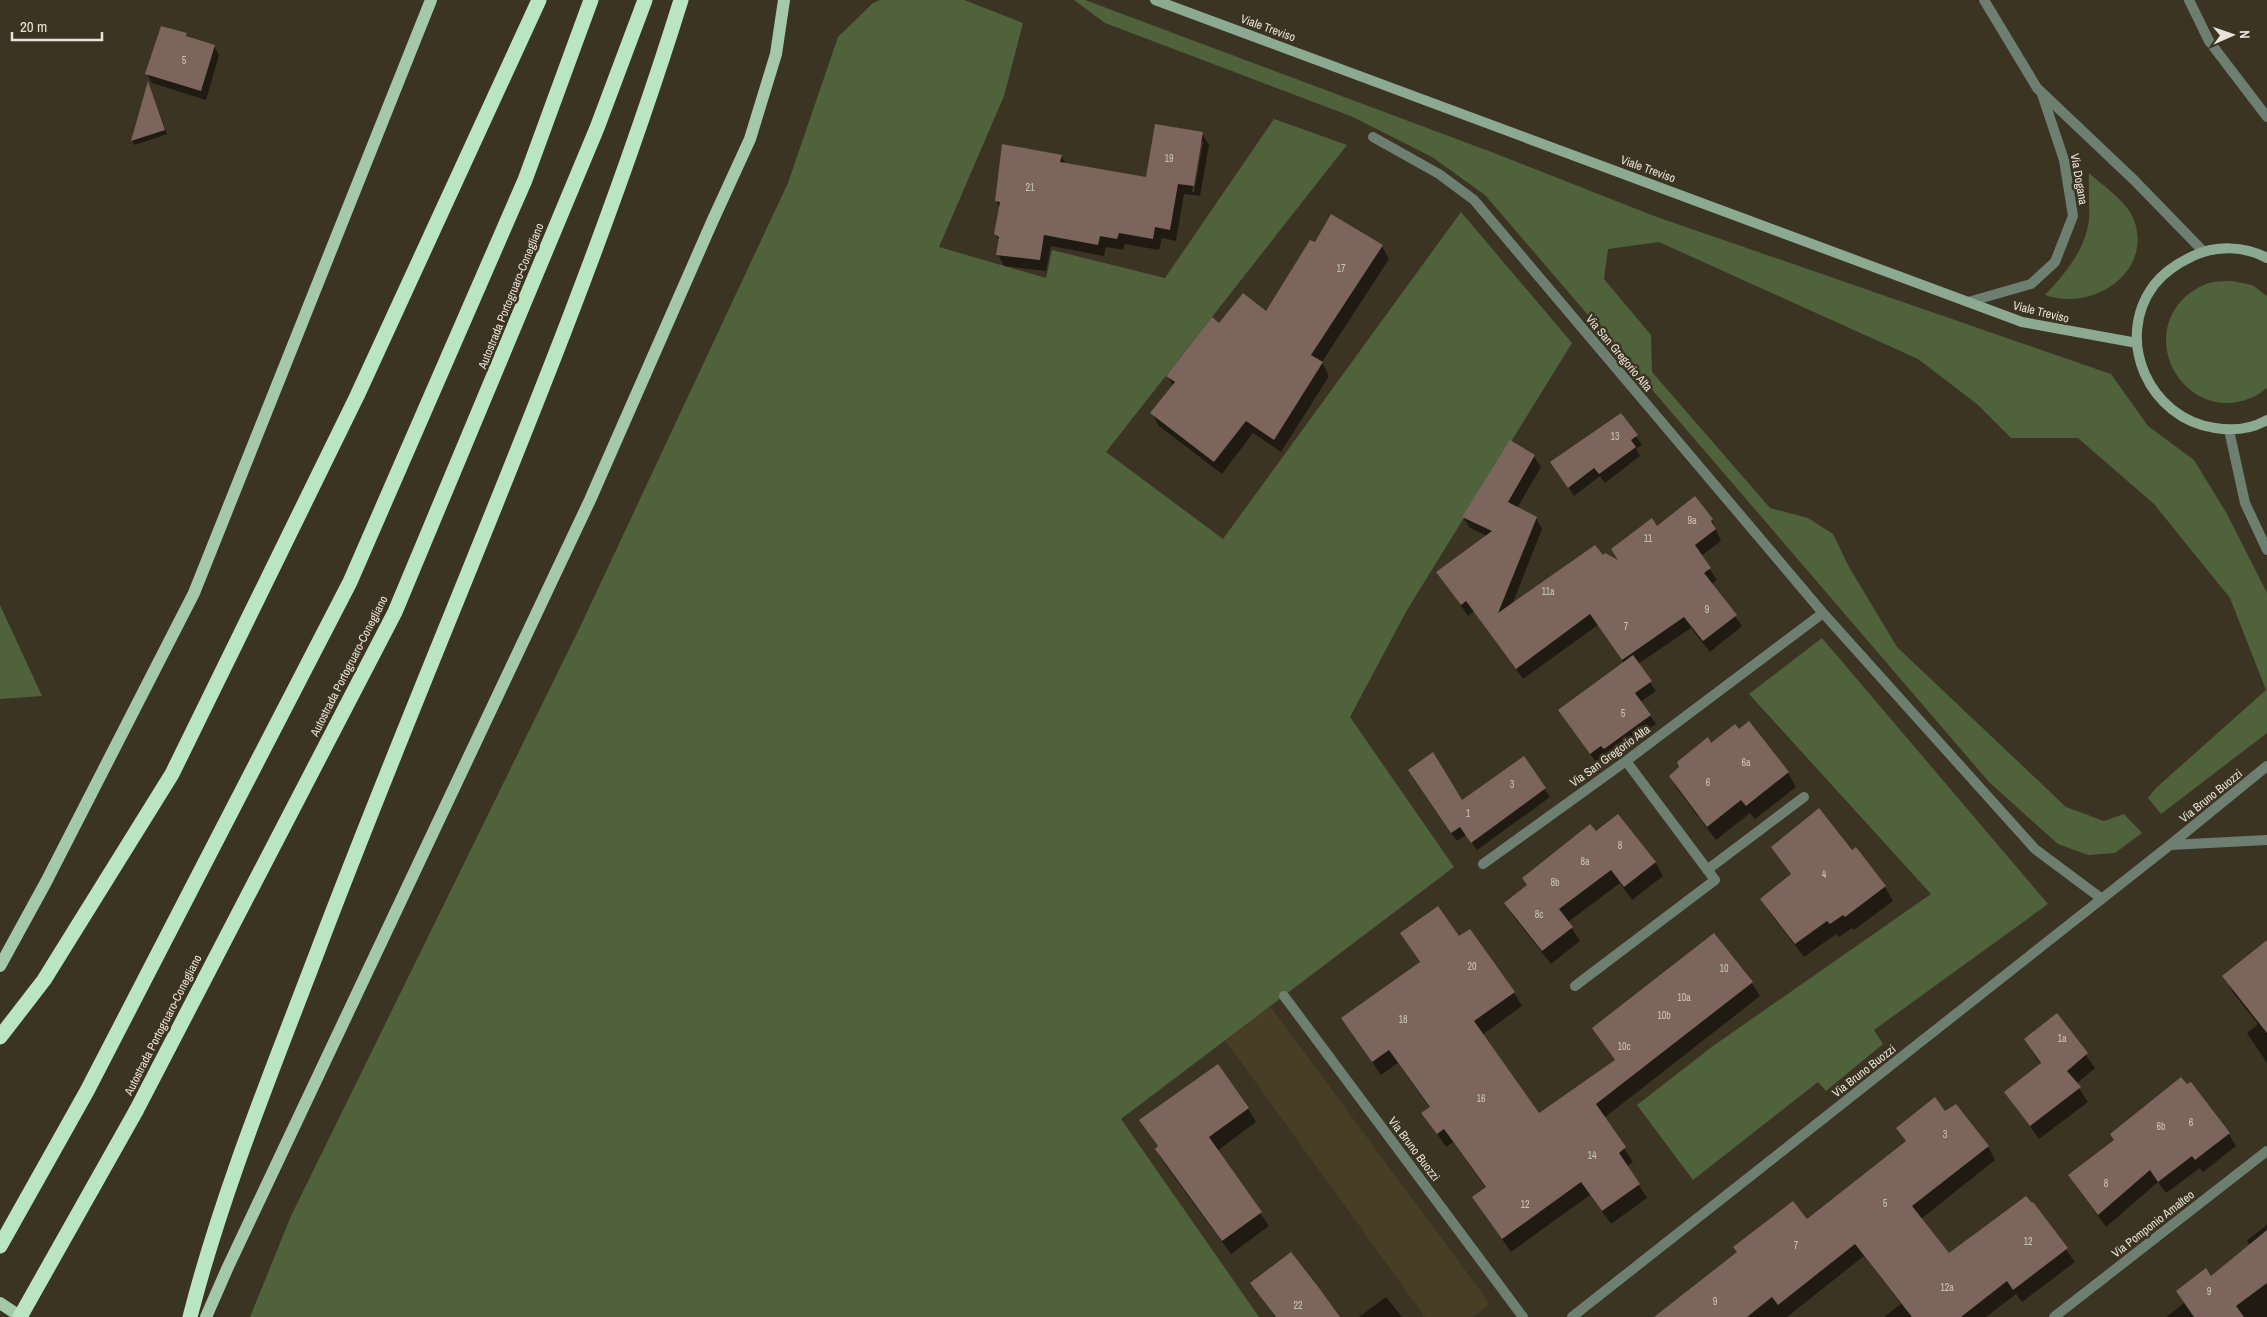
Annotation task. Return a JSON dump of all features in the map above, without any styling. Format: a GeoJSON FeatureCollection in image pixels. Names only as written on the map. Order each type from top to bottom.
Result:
{"type":"FeatureCollection","features":[{"type":"Feature","properties":{"kind":"highway"},"geometry":{"type":"LineString","coordinates":[[0,1037],[44,980],[172,774],[357,396],[539,0]]}},
{"type":"Feature","properties":{"kind":"highway"},"geometry":{"type":"LineString","coordinates":[[0,1246],[88,1091],[350,582],[525,180],[591,0]]}},
{"type":"Feature","properties":{"kind":"highway","name":"Autostrada Portogruaro-Conegliano"},"geometry":{"type":"LineString","coordinates":[[20,1317],[136,1111],[395,612],[597,128],[645,1]]}},
{"type":"Feature","properties":{"kind":"highway"},"geometry":{"type":"LineString","coordinates":[[190,1317],[202,1270],[262,1098],[343,884],[528,425],[627,164],[679,6]]}},
{"type":"Feature","properties":{"kind":"main road"},"geometry":{"type":"LineString","coordinates":[[0,966],[46,882],[194,593],[430,0]]}},
{"type":"Feature","properties":{"kind":"main road"},"geometry":{"type":"LineString","coordinates":[[206,1317],[590,500],[750,139],[776,54],[784,0]]}},
{"type":"Feature","properties":{"kind":"main road","name":"Viale Treviso"},"geometry":{"type":"LineString","coordinates":[[1155,0],[2022,322],[2137,343]]}},
{"type":"Feature","properties":{"kind":"main road"},"geometry":{"type":"LineString","coordinates":[[2267,258],[2258,253],[2231,248],[2203,251],[2176,264],[2154,285],[2140,313],[2137,343],[2142,370],[2156,395],[2176,414],[2201,426],[2229,430],[2256,426],[2267,420]]}},
{"type":"Feature","properties":{"kind":"main road"},"geometry":{"type":"LineString","coordinates":[[0,1303],[20,1317]]}},
{"type":"Feature","properties":{"kind":"street","name":"Via Dogana"},"geometry":{"type":"LineString","coordinates":[[1984,0],[2041,93],[2134,180],[2203,251]]}},
{"type":"Feature","properties":{"kind":"street"},"geometry":{"type":"LineString","coordinates":[[2190,0],[2209,40],[2267,117]]}},
{"type":"Feature","properties":{"kind":"street","name":"Via Dogana"},"geometry":{"type":"LineString","coordinates":[[1968,302],[2031,284],[2055,262],[2073,216],[2064,160],[2041,93]]}},
{"type":"Feature","properties":{"kind":"street","name":"Via San Gregorio Alta"},"geometry":{"type":"LineString","coordinates":[[1373,137],[1439,174],[1474,200],[1823,613],[2035,849],[2102,899]]}},
{"type":"Feature","properties":{"kind":"street"},"geometry":{"type":"LineString","coordinates":[[2229,430],[2245,503],[2267,550]]}},
{"type":"Feature","properties":{"kind":"street","name":"Via San Gregorio Alta"},"geometry":{"type":"LineString","coordinates":[[1483,864],[1626,761],[1823,613]]}},
{"type":"Feature","properties":{"kind":"street"},"geometry":{"type":"LineString","coordinates":[[1575,986],[1715,880],[1626,761]]}},
{"type":"Feature","properties":{"kind":"street","name":"Via Bruno Buozzi"},"geometry":{"type":"LineString","coordinates":[[1572,1317],[2102,899],[2267,766]]}},
{"type":"Feature","properties":{"kind":"street"},"geometry":{"type":"LineString","coordinates":[[1707,870],[1804,797]]}},
{"type":"Feature","properties":{"kind":"street","name":"Via Bruno Buozzi"},"geometry":{"type":"LineString","coordinates":[[2170,845],[2267,840]]}},
{"type":"Feature","properties":{"kind":"street","name":"Via Bruno Buozzi"},"geometry":{"type":"LineString","coordinates":[[1284,996],[1523,1317]]}},
{"type":"Feature","properties":{"kind":"street","name":"Via Pomponio Amalteo"},"geometry":{"type":"LineString","coordinates":[[2054,1317],[2267,1151]]}},
{"type":"Feature","properties":{"kind":"shaded area"},"geometry":{"type":"Polygon","coordinates":[[[1270,1006],[1490,1304],[1473,1317],[1425,1317],[1225,1040],[1270,1006]]]}},
{"type":"Feature","properties":{"kind":"green space"},"geometry":{"type":"Polygon","coordinates":[[[880,0],[964,0],[1023,23],[1004,96],[939,247],[1046,278],[1052,250],[1165,278],[1274,119],[1347,145],[1106,452],[1223,539],[1461,212],[1572,343],[1407,610],[1350,717],[1454,867],[1121,1119],[1259,1317],[250,1317],[291,1216],[581,625],[788,183],[838,37],[873,3],[880,0]]]}},
{"type":"Feature","properties":{"kind":"green space"},"geometry":{"type":"Polygon","coordinates":[[[1074,0],[1085,0],[1494,153],[1654,216],[2111,374],[2148,426],[2194,460],[2227,514],[2267,593],[2267,733],[2161,814],[2148,798],[2156,788],[2266,690],[2230,598],[2154,504],[2078,438],[2011,438],[1977,404],[1918,359],[1659,242],[1608,249],[1604,279],[1651,335],[1652,372],[1770,508],[1808,518],[1833,534],[1849,567],[1897,647],[2066,807],[2104,821],[2124,814],[2142,833],[2115,853],[2088,855],[2058,844],[1989,782],[1485,195],[1432,157],[1353,117],[1105,23],[1074,0]]]}},
{"type":"Feature","properties":{"kind":"green space"},"geometry":{"type":"Polygon","coordinates":[[[2089,173],[2114,194],[2131,213],[2138,239],[2135,256],[2127,272],[2114,284],[2099,293],[2081,298],[2063,299],[2045,295],[2067,270],[2084,241],[2089,219],[2089,173]]]}},
{"type":"Feature","properties":{"kind":"green space"},"geometry":{"type":"Polygon","coordinates":[[[2232,281],[2252,285],[2267,296],[2267,388],[2251,398],[2228,403],[2207,399],[2190,389],[2176,374],[2168,355],[2166,335],[2172,315],[2186,296],[2209,283],[2232,281]]]}},
{"type":"Feature","properties":{"kind":"green space"},"geometry":{"type":"Polygon","coordinates":[[[0,605],[42,696],[0,699],[0,605]]]}},
{"type":"Feature","properties":{"kind":"green space"},"geometry":{"type":"Polygon","coordinates":[[[1822,638],[2048,904],[1874,1030],[1883,1044],[1826,1091],[1818,1082],[1693,1180],[1637,1105],[1713,1046],[1931,894],[1749,694],[1822,638]]]}},
{"type":"Feature","properties":{"kind":"building"},"geometry":{"type":"Polygon","coordinates":[[[161,26],[187,33],[186,36],[215,45],[201,91],[145,74],[161,26]]]}},
{"type":"Feature","properties":{"kind":"building"},"geometry":{"type":"Polygon","coordinates":[[[148,81],[165,130],[131,141],[148,81]]]}},
{"type":"Feature","properties":{"kind":"building"},"geometry":{"type":"Polygon","coordinates":[[[1155,124],[1203,132],[1194,186],[1178,184],[1170,230],[1155,227],[1153,239],[1119,233],[1117,239],[1100,236],[1098,245],[1044,235],[1040,260],[996,255],[999,237],[994,234],[1000,202],[995,201],[1002,144],[1062,155],[1060,162],[1146,177],[1155,124]]]}},
{"type":"Feature","properties":{"kind":"building"},"geometry":{"type":"Polygon","coordinates":[[[1331,214],[1383,245],[1311,355],[1323,362],[1274,440],[1246,421],[1214,462],[1150,413],[1175,382],[1166,376],[1212,317],[1219,323],[1243,293],[1266,311],[1310,240],[1315,242],[1331,214]]]}},
{"type":"Feature","properties":{"kind":"building"},"geometry":{"type":"Polygon","coordinates":[[[1621,413],[1638,435],[1631,440],[1636,447],[1599,474],[1594,468],[1568,488],[1550,462],[1621,413]]]}},
{"type":"Feature","properties":{"kind":"building"},"geometry":{"type":"Polygon","coordinates":[[[1510,440],[1535,455],[1508,502],[1537,517],[1498,613],[1595,545],[1603,555],[1605,553],[1618,560],[1611,549],[1652,518],[1657,526],[1695,496],[1713,519],[1711,521],[1716,529],[1695,545],[1711,568],[1704,573],[1737,615],[1703,641],[1684,617],[1622,660],[1590,614],[1516,669],[1466,601],[1461,605],[1436,572],[1492,531],[1462,517],[1510,440]]]}},
{"type":"Feature","properties":{"kind":"building"},"geometry":{"type":"Polygon","coordinates":[[[1633,655],[1652,681],[1635,693],[1651,715],[1604,749],[1601,746],[1590,754],[1558,710],[1633,655]]]}},
{"type":"Feature","properties":{"kind":"building"},"geometry":{"type":"Polygon","coordinates":[[[1749,721],[1789,772],[1746,806],[1741,800],[1707,827],[1669,776],[1679,767],[1677,762],[1708,737],[1711,743],[1735,724],[1739,729],[1749,721]]]}},
{"type":"Feature","properties":{"kind":"building"},"geometry":{"type":"Polygon","coordinates":[[[1433,752],[1462,800],[1524,756],[1546,788],[1471,843],[1460,827],[1451,833],[1408,770],[1433,752]]]}},
{"type":"Feature","properties":{"kind":"building"},"geometry":{"type":"Polygon","coordinates":[[[1819,808],[1852,850],[1856,847],[1886,886],[1845,917],[1843,915],[1830,924],[1827,921],[1795,944],[1760,899],[1791,874],[1771,847],[1819,808]]]}},
{"type":"Feature","properties":{"kind":"building"},"geometry":{"type":"Polygon","coordinates":[[[1618,814],[1656,862],[1624,887],[1611,870],[1559,909],[1573,927],[1542,951],[1504,903],[1527,885],[1522,878],[1590,824],[1596,831],[1618,814]]]}},
{"type":"Feature","properties":{"kind":"building"},"geometry":{"type":"Polygon","coordinates":[[[1438,906],[1459,936],[1470,929],[1515,992],[1474,1021],[1539,1113],[1615,1060],[1592,1028],[1714,933],[1753,982],[1596,1104],[1626,1147],[1619,1153],[1640,1184],[1602,1211],[1581,1182],[1502,1239],[1472,1197],[1486,1187],[1444,1129],[1437,1134],[1421,1113],[1430,1107],[1389,1050],[1372,1062],[1341,1018],[1420,962],[1400,933],[1438,906]]]}},
{"type":"Feature","properties":{"kind":"building"},"geometry":{"type":"Polygon","coordinates":[[[2267,940],[2267,1033],[2222,976],[2267,940]]]}},
{"type":"Feature","properties":{"kind":"building"},"geometry":{"type":"Polygon","coordinates":[[[2057,1013],[2088,1053],[2067,1071],[2081,1087],[2030,1126],[2004,1092],[2041,1063],[2024,1039],[2057,1013]]]}},
{"type":"Feature","properties":{"kind":"building"},"geometry":{"type":"Polygon","coordinates":[[[1218,1064],[1249,1108],[1209,1137],[1262,1212],[1222,1241],[1155,1149],[1158,1146],[1139,1120],[1218,1064]]]}},
{"type":"Feature","properties":{"kind":"building"},"geometry":{"type":"Polygon","coordinates":[[[2181,1077],[2187,1084],[2191,1082],[2230,1133],[2195,1160],[2192,1156],[2158,1182],[2150,1170],[2098,1215],[2068,1175],[2114,1140],[2110,1134],[2181,1077]]]}},
{"type":"Feature","properties":{"kind":"building"},"geometry":{"type":"Polygon","coordinates":[[[1935,1097],[1945,1111],[1956,1104],[1989,1146],[1912,1206],[1949,1253],[2026,1196],[2033,1202],[2068,1248],[2013,1290],[2007,1281],[1961,1317],[1912,1317],[1855,1244],[1778,1305],[1772,1297],[1747,1317],[1654,1317],[1737,1252],[1733,1247],[1793,1201],[1807,1219],[1906,1141],[1896,1128],[1935,1097]]]}},
{"type":"Feature","properties":{"kind":"building"},"geometry":{"type":"Polygon","coordinates":[[[2267,1230],[2267,1283],[2236,1306],[2244,1317],[2194,1317],[2176,1291],[2206,1268],[2211,1276],[2267,1230]]]}},
{"type":"Feature","properties":{"kind":"building"},"geometry":{"type":"Polygon","coordinates":[[[1291,1252],[1340,1317],[1276,1317],[1250,1283],[1291,1252]]]}}]}
